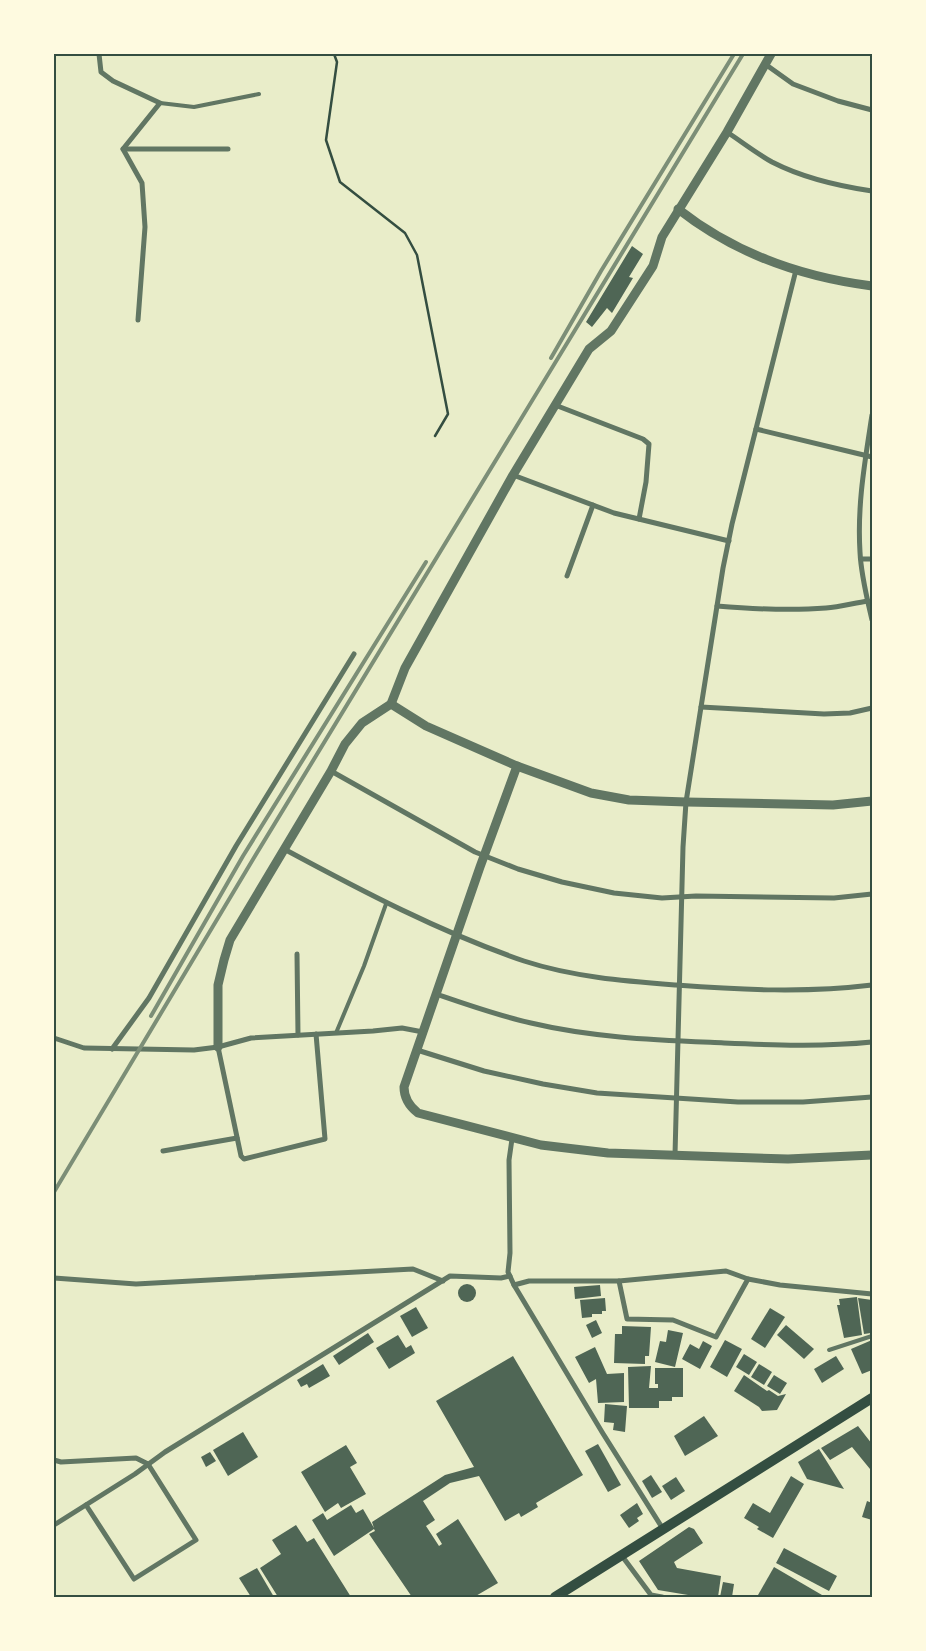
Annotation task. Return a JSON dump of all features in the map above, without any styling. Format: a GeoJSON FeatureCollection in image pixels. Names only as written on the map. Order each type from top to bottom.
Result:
{"type":"FeatureCollection","features":[{"type":"Feature","properties":{"kind":"main road"},"geometry":{"type":"LineString","coordinates":[[555,1597],[872,1398]]}},
{"type":"Feature","properties":{"kind":"street"},"geometry":{"type":"LineString","coordinates":[[99,54],[101,72],[113,82],[160,103],[122,149]]}},
{"type":"Feature","properties":{"kind":"street"},"geometry":{"type":"LineString","coordinates":[[316,1034],[325,1139],[244,1159],[241,1156],[218,1047],[218,985],[230,940],[331,771],[345,744],[362,723],[391,704],[406,668],[513,475],[589,349],[610,331],[653,266],[662,237],[727,132],[770,54]]}},
{"type":"Feature","properties":{"kind":"street"},"geometry":{"type":"LineString","coordinates":[[765,64],[793,84],[838,101],[872,110]]}},
{"type":"Feature","properties":{"kind":"street"},"geometry":{"type":"LineString","coordinates":[[727,132],[773,162],[822,181],[872,191]]}},
{"type":"Feature","properties":{"kind":"street"},"geometry":{"type":"LineString","coordinates":[[122,149],[228,149]]}},
{"type":"Feature","properties":{"kind":"street"},"geometry":{"type":"LineString","coordinates":[[122,149],[142,183],[145,227],[138,320]]}},
{"type":"Feature","properties":{"kind":"street"},"geometry":{"type":"LineString","coordinates":[[678,209],[699,226],[748,252],[796,270],[834,280],[872,286]]}},
{"type":"Feature","properties":{"kind":"street"},"geometry":{"type":"LineString","coordinates":[[675,1155],[686,802],[729,540],[796,270]]}},
{"type":"Feature","properties":{"kind":"street"},"geometry":{"type":"LineString","coordinates":[[556,405],[643,439],[649,444],[646,482],[639,519]]}},
{"type":"Feature","properties":{"kind":"street"},"geometry":{"type":"LineString","coordinates":[[872,415],[861,482],[859,518],[861,559],[872,620]]}},
{"type":"Feature","properties":{"kind":"street"},"geometry":{"type":"LineString","coordinates":[[756,429],[872,457]]}},
{"type":"Feature","properties":{"kind":"street"},"geometry":{"type":"LineString","coordinates":[[513,475],[614,513],[729,540]]}},
{"type":"Feature","properties":{"kind":"street"},"geometry":{"type":"LineString","coordinates":[[567,576],[593,505]]}},
{"type":"Feature","properties":{"kind":"street"},"geometry":{"type":"LineString","coordinates":[[861,559],[872,559]]}},
{"type":"Feature","properties":{"kind":"street"},"geometry":{"type":"LineString","coordinates":[[717,606],[800,610],[828,608],[868,601]]}},
{"type":"Feature","properties":{"kind":"street"},"geometry":{"type":"LineString","coordinates":[[112,1048],[149,998],[236,846],[354,654]]}},
{"type":"Feature","properties":{"kind":"street"},"geometry":{"type":"LineString","coordinates":[[391,704],[426,726],[517,766],[591,793],[629,800],[686,802],[833,805],[872,801]]}},
{"type":"Feature","properties":{"kind":"street"},"geometry":{"type":"LineString","coordinates":[[701,707],[824,714],[850,713],[872,708]]}},
{"type":"Feature","properties":{"kind":"street"},"geometry":{"type":"LineString","coordinates":[[517,766],[484,855],[404,1087],[404,1093],[411,1107],[418,1113],[541,1145],[608,1152],[788,1159],[872,1155]]}},
{"type":"Feature","properties":{"kind":"street"},"geometry":{"type":"LineString","coordinates":[[331,771],[484,855],[518,869],[562,882],[634,896],[662,898],[696,896],[834,898],[872,894]]}},
{"type":"Feature","properties":{"kind":"street"},"geometry":{"type":"LineString","coordinates":[[284,850],[386,904],[456,935],[526,961],[582,975],[624,981],[777,991],[820,990],[872,985]]}},
{"type":"Feature","properties":{"kind":"street"},"geometry":{"type":"LineString","coordinates":[[297,954],[298,1035]]}},
{"type":"Feature","properties":{"kind":"street"},"geometry":{"type":"LineString","coordinates":[[436,994],[531,1023],[592,1034],[678,1041],[792,1046],[872,1042]]}},
{"type":"Feature","properties":{"kind":"street"},"geometry":{"type":"LineString","coordinates":[[54,1038],[84,1048],[194,1050],[218,1047],[251,1038],[402,1028],[423,1032]]}},
{"type":"Feature","properties":{"kind":"street"},"geometry":{"type":"LineString","coordinates":[[417,1050],[484,1071],[542,1084],[598,1093],[738,1102],[804,1102],[872,1098]]}},
{"type":"Feature","properties":{"kind":"street"},"geometry":{"type":"LineString","coordinates":[[163,1151],[237,1138]]}},
{"type":"Feature","properties":{"kind":"street"},"geometry":{"type":"LineString","coordinates":[[512,1138],[509,1160],[510,1253],[508,1272],[602,1432],[664,1530]]}},
{"type":"Feature","properties":{"kind":"street"},"geometry":{"type":"LineString","coordinates":[[54,1278],[136,1284],[413,1269],[443,1281]]}},
{"type":"Feature","properties":{"kind":"street"},"geometry":{"type":"LineString","coordinates":[[514,1285],[529,1282],[619,1281],[726,1271],[780,1285],[872,1294]]}},
{"type":"Feature","properties":{"kind":"street"},"geometry":{"type":"LineString","coordinates":[[54,1525],[148,1464],[450,1276],[501,1278],[510,1276]]}},
{"type":"Feature","properties":{"kind":"street"},"geometry":{"type":"LineString","coordinates":[[619,1281],[627,1319],[673,1320],[716,1337],[748,1278]]}},
{"type":"Feature","properties":{"kind":"street"},"geometry":{"type":"LineString","coordinates":[[54,1460],[62,1462],[136,1458],[148,1464],[196,1540],[134,1579],[86,1505]]}},
{"type":"Feature","properties":{"kind":"street"},"geometry":{"type":"LineString","coordinates":[[622,1556],[651,1595],[662,1597]]}},
{"type":"Feature","properties":{"kind":"lane"},"geometry":{"type":"LineString","coordinates":[[160,103],[194,107],[259,94]]}},
{"type":"Feature","properties":{"kind":"lane"},"geometry":{"type":"LineString","coordinates":[[336,1033],[364,966],[386,904]]}},
{"type":"Feature","properties":{"kind":"lane"},"geometry":{"type":"LineString","coordinates":[[829,1350],[872,1336]]}},
{"type":"Feature","properties":{"kind":"path"},"geometry":{"type":"LineString","coordinates":[[334,54],[337,62],[326,140],[340,182],[406,234],[417,255],[448,414],[434,436]]}},
{"type":"Feature","properties":{"kind":"building"},"geometry":{"type":"Polygon","coordinates":[[[632,246],[643,254],[629,277],[633,278],[612,313],[607,308],[592,327],[586,322],[632,246]]]}},
{"type":"Feature","properties":{"kind":"building"},"geometry":{"type":"Polygon","coordinates":[[[467,1284],[475,1289],[476,1293],[471,1301],[467,1302],[459,1297],[458,1293],[463,1285],[467,1284]]]}},
{"type":"Feature","properties":{"kind":"building"},"geometry":{"type":"Polygon","coordinates":[[[600,1285],[601,1296],[575,1299],[574,1287],[600,1285]]]}},
{"type":"Feature","properties":{"kind":"building"},"geometry":{"type":"Polygon","coordinates":[[[857,1297],[862,1335],[844,1338],[837,1305],[840,1305],[839,1299],[857,1297]]]}},
{"type":"Feature","properties":{"kind":"building"},"geometry":{"type":"Polygon","coordinates":[[[605,1298],[606,1311],[602,1311],[602,1314],[592,1314],[592,1317],[582,1318],[580,1300],[605,1298]]]}},
{"type":"Feature","properties":{"kind":"building"},"geometry":{"type":"Polygon","coordinates":[[[858,1298],[872,1300],[871,1333],[864,1334],[858,1298]]]}},
{"type":"Feature","properties":{"kind":"building"},"geometry":{"type":"Polygon","coordinates":[[[416,1307],[428,1328],[412,1337],[400,1316],[416,1307]]]}},
{"type":"Feature","properties":{"kind":"building"},"geometry":{"type":"Polygon","coordinates":[[[770,1308],[785,1317],[765,1348],[751,1339],[770,1308]]]}},
{"type":"Feature","properties":{"kind":"building"},"geometry":{"type":"Polygon","coordinates":[[[596,1320],[602,1333],[592,1338],[586,1325],[596,1320]]]}},
{"type":"Feature","properties":{"kind":"building"},"geometry":{"type":"Polygon","coordinates":[[[786,1325],[814,1349],[804,1359],[777,1335],[786,1325]]]}},
{"type":"Feature","properties":{"kind":"building"},"geometry":{"type":"Polygon","coordinates":[[[622,1326],[651,1327],[649,1356],[645,1356],[645,1364],[614,1363],[615,1334],[622,1334],[622,1326]]]}},
{"type":"Feature","properties":{"kind":"building"},"geometry":{"type":"Polygon","coordinates":[[[668,1330],[683,1333],[675,1367],[655,1362],[660,1341],[666,1342],[668,1330]]]}},
{"type":"Feature","properties":{"kind":"building"},"geometry":{"type":"Polygon","coordinates":[[[368,1333],[374,1342],[339,1365],[333,1356],[368,1333]]]}},
{"type":"Feature","properties":{"kind":"building"},"geometry":{"type":"Polygon","coordinates":[[[398,1335],[406,1348],[411,1345],[415,1353],[389,1369],[376,1348],[398,1335]]]}},
{"type":"Feature","properties":{"kind":"building"},"geometry":{"type":"Polygon","coordinates":[[[725,1340],[742,1349],[727,1377],[710,1367],[725,1340]]]}},
{"type":"Feature","properties":{"kind":"building"},"geometry":{"type":"Polygon","coordinates":[[[872,1340],[872,1370],[862,1374],[851,1349],[872,1340]]]}},
{"type":"Feature","properties":{"kind":"building"},"geometry":{"type":"Polygon","coordinates":[[[703,1341],[712,1346],[700,1369],[682,1359],[690,1344],[699,1349],[703,1341]]]}},
{"type":"Feature","properties":{"kind":"building"},"geometry":{"type":"Polygon","coordinates":[[[595,1347],[607,1374],[624,1373],[624,1402],[598,1403],[596,1379],[589,1383],[575,1357],[595,1347]]]}},
{"type":"Feature","properties":{"kind":"building"},"geometry":{"type":"Polygon","coordinates":[[[744,1354],[757,1362],[749,1375],[736,1367],[744,1354]]]}},
{"type":"Feature","properties":{"kind":"building"},"geometry":{"type":"Polygon","coordinates":[[[513,1356],[583,1475],[536,1503],[538,1507],[521,1517],[519,1513],[505,1521],[479,1476],[450,1483],[423,1501],[435,1520],[426,1526],[439,1546],[442,1544],[436,1534],[458,1519],[498,1583],[474,1597],[412,1597],[369,1534],[375,1531],[374,1529],[334,1556],[312,1520],[323,1513],[327,1520],[351,1505],[356,1513],[363,1509],[374,1528],[372,1522],[445,1475],[474,1467],[436,1401],[513,1356]]]}},
{"type":"Feature","properties":{"kind":"building"},"geometry":{"type":"Polygon","coordinates":[[[836,1356],[844,1369],[822,1383],[814,1369],[836,1356]]]}},
{"type":"Feature","properties":{"kind":"building"},"geometry":{"type":"Polygon","coordinates":[[[323,1364],[330,1376],[309,1388],[307,1384],[301,1387],[297,1380],[323,1364]]]}},
{"type":"Feature","properties":{"kind":"building"},"geometry":{"type":"Polygon","coordinates":[[[759,1364],[772,1372],[764,1385],[751,1377],[759,1364]]]}},
{"type":"Feature","properties":{"kind":"building"},"geometry":{"type":"Polygon","coordinates":[[[651,1366],[649,1388],[658,1388],[658,1384],[655,1384],[655,1368],[683,1368],[683,1397],[672,1397],[672,1401],[659,1401],[659,1408],[629,1408],[628,1367],[651,1366]]]}},
{"type":"Feature","properties":{"kind":"building"},"geometry":{"type":"Polygon","coordinates":[[[744,1375],[767,1391],[769,1390],[778,1396],[786,1394],[777,1410],[762,1411],[759,1407],[734,1391],[744,1375]]]}},
{"type":"Feature","properties":{"kind":"building"},"geometry":{"type":"Polygon","coordinates":[[[774,1375],[787,1383],[780,1394],[767,1386],[774,1375]]]}},
{"type":"Feature","properties":{"kind":"building"},"geometry":{"type":"Polygon","coordinates":[[[605,1404],[627,1406],[625,1432],[613,1430],[614,1423],[604,1422],[605,1404]]]}},
{"type":"Feature","properties":{"kind":"building"},"geometry":{"type":"Polygon","coordinates":[[[704,1416],[718,1436],[685,1456],[674,1436],[704,1416]]]}},
{"type":"Feature","properties":{"kind":"building"},"geometry":{"type":"Polygon","coordinates":[[[858,1426],[872,1444],[872,1468],[870,1469],[852,1447],[830,1460],[821,1448],[858,1426]]]}},
{"type":"Feature","properties":{"kind":"building"},"geometry":{"type":"Polygon","coordinates":[[[243,1432],[258,1457],[228,1476],[213,1450],[243,1432]]]}},
{"type":"Feature","properties":{"kind":"building"},"geometry":{"type":"Polygon","coordinates":[[[598,1444],[621,1485],[608,1492],[585,1451],[598,1444]]]}},
{"type":"Feature","properties":{"kind":"building"},"geometry":{"type":"Polygon","coordinates":[[[346,1445],[357,1463],[350,1467],[366,1494],[341,1508],[338,1503],[325,1512],[301,1472],[346,1445]]]}},
{"type":"Feature","properties":{"kind":"building"},"geometry":{"type":"Polygon","coordinates":[[[819,1449],[844,1489],[807,1479],[798,1462],[819,1449]]]}},
{"type":"Feature","properties":{"kind":"building"},"geometry":{"type":"Polygon","coordinates":[[[210,1452],[216,1461],[206,1467],[201,1457],[210,1452]]]}},
{"type":"Feature","properties":{"kind":"building"},"geometry":{"type":"Polygon","coordinates":[[[651,1475],[662,1492],[652,1498],[642,1481],[651,1475]]]}},
{"type":"Feature","properties":{"kind":"building"},"geometry":{"type":"Polygon","coordinates":[[[791,1476],[804,1484],[773,1538],[757,1529],[759,1527],[744,1518],[753,1503],[770,1513],[791,1476]]]}},
{"type":"Feature","properties":{"kind":"building"},"geometry":{"type":"Polygon","coordinates":[[[676,1477],[685,1491],[671,1500],[662,1486],[676,1477]]]}},
{"type":"Feature","properties":{"kind":"building"},"geometry":{"type":"Polygon","coordinates":[[[867,1501],[872,1503],[872,1520],[862,1517],[867,1501]]]}},
{"type":"Feature","properties":{"kind":"building"},"geometry":{"type":"Polygon","coordinates":[[[637,1503],[643,1514],[637,1518],[639,1521],[629,1528],[620,1515],[637,1503]]]}},
{"type":"Feature","properties":{"kind":"building"},"geometry":{"type":"Polygon","coordinates":[[[296,1525],[307,1542],[314,1538],[351,1597],[278,1597],[260,1568],[281,1554],[272,1540],[296,1525]]]}},
{"type":"Feature","properties":{"kind":"building"},"geometry":{"type":"Polygon","coordinates":[[[689,1527],[694,1529],[703,1543],[674,1562],[677,1568],[721,1576],[718,1597],[700,1597],[658,1590],[639,1561],[689,1527]]]}},
{"type":"Feature","properties":{"kind":"building"},"geometry":{"type":"Polygon","coordinates":[[[784,1548],[837,1576],[829,1591],[776,1563],[784,1548]]]}},
{"type":"Feature","properties":{"kind":"building"},"geometry":{"type":"Polygon","coordinates":[[[774,1567],[822,1595],[821,1597],[762,1597],[758,1595],[774,1567]]]}},
{"type":"Feature","properties":{"kind":"building"},"geometry":{"type":"Polygon","coordinates":[[[257,1568],[274,1597],[251,1597],[239,1578],[257,1568]]]}},
{"type":"Feature","properties":{"kind":"building"},"geometry":{"type":"Polygon","coordinates":[[[723,1582],[734,1584],[732,1597],[720,1597],[723,1582]]]}},
{"type":"Feature","properties":{"kind":"railway"},"geometry":{"type":"LineString","coordinates":[[551,358],[601,271],[734,54]]}},
{"type":"Feature","properties":{"kind":"railway"},"geometry":{"type":"LineString","coordinates":[[54,1192],[252,861],[743,54]]}},
{"type":"Feature","properties":{"kind":"railway"},"geometry":{"type":"LineString","coordinates":[[151,1016],[243,856],[426,562]]}}]}
